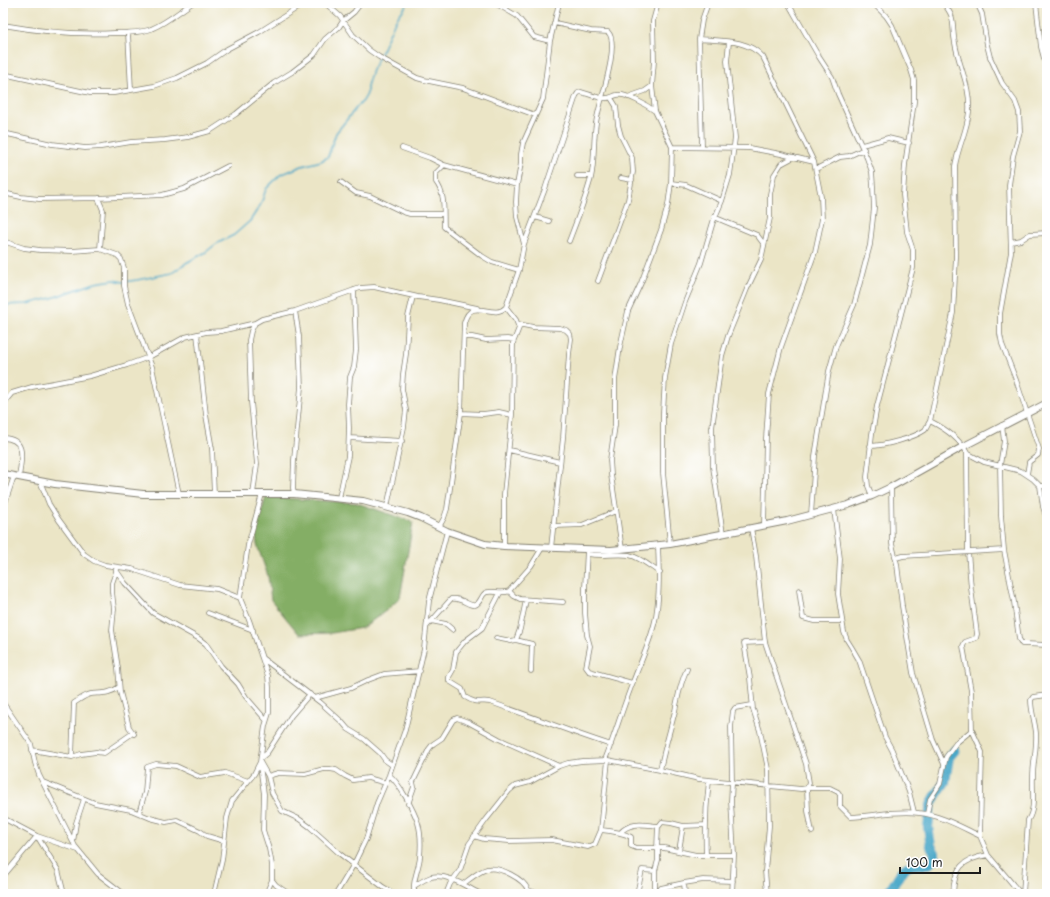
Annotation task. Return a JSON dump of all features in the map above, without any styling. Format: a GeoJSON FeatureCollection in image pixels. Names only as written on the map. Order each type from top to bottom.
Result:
{"type":"FeatureCollection","features":[{"type":"Feature","properties":{"kind":"street"},"geometry":{"type":"LineString","coordinates":[[3,25],[62,34],[138,32],[153,28],[174,16],[192,3]]}},
{"type":"Feature","properties":{"kind":"street"},"geometry":{"type":"LineString","coordinates":[[3,74],[90,93],[114,93],[154,86],[207,63],[226,49],[259,32],[305,3]]}},
{"type":"Feature","properties":{"kind":"street"},"geometry":{"type":"LineString","coordinates":[[325,3],[335,10],[353,35],[369,50],[417,78],[464,88],[535,115]]}},
{"type":"Feature","properties":{"kind":"street"},"geometry":{"type":"LineString","coordinates":[[3,133],[52,144],[85,148],[188,137],[210,131],[236,114],[274,83],[314,56],[324,39],[339,27],[343,20],[354,12],[361,3]]}},
{"type":"Feature","properties":{"kind":"street"},"geometry":{"type":"LineString","coordinates":[[495,3],[517,16],[530,35],[550,41]]}},
{"type":"Feature","properties":{"kind":"street"},"geometry":{"type":"LineString","coordinates":[[524,244],[517,217],[516,202],[523,143],[544,94],[550,41],[559,3]]}},
{"type":"Feature","properties":{"kind":"street"},"geometry":{"type":"LineString","coordinates":[[622,549],[610,460],[615,425],[615,380],[628,311],[661,230],[668,205],[671,183],[672,147],[655,111],[652,86],[654,61],[653,21],[658,3]]}},
{"type":"Feature","properties":{"kind":"street"},"geometry":{"type":"LineString","coordinates":[[702,146],[699,39],[702,20],[708,3]]}},
{"type":"Feature","properties":{"kind":"street"},"geometry":{"type":"LineString","coordinates":[[788,3],[832,77],[838,94],[863,147],[872,172],[874,208],[870,245],[854,305],[836,346],[829,371],[815,456],[811,515]]}},
{"type":"Feature","properties":{"kind":"street"},"geometry":{"type":"LineString","coordinates":[[872,496],[867,477],[870,446],[877,406],[912,268],[913,250],[907,232],[903,195],[915,91],[911,70],[892,25],[886,16],[873,3]]}},
{"type":"Feature","properties":{"kind":"street"},"geometry":{"type":"LineString","coordinates":[[870,446],[887,445],[919,433],[926,428],[930,422],[953,313],[956,257],[955,166],[956,156],[966,127],[969,111],[968,85],[955,43],[952,16],[943,3]]}},
{"type":"Feature","properties":{"kind":"street"},"geometry":{"type":"LineString","coordinates":[[977,3],[982,14],[986,45],[990,57],[1002,83],[1016,101],[1019,112],[1020,131],[1013,156],[1009,185],[1011,242],[1009,266],[1000,314],[1000,334],[1002,344],[1016,380],[1039,451],[1038,455],[1029,462],[1027,474]]}},
{"type":"Feature","properties":{"kind":"street"},"geometry":{"type":"LineString","coordinates":[[1036,3],[1041,47],[1047,70]]}},
{"type":"Feature","properties":{"kind":"street"},"geometry":{"type":"LineString","coordinates":[[555,22],[591,31],[604,31],[610,34],[611,55],[609,72],[595,125],[594,155],[591,176],[583,206],[569,241]]}},
{"type":"Feature","properties":{"kind":"street"},"geometry":{"type":"LineString","coordinates":[[128,33],[131,90]]}},
{"type":"Feature","properties":{"kind":"street"},"geometry":{"type":"LineString","coordinates":[[699,39],[729,42],[751,47],[758,51],[763,57],[814,162],[821,197],[821,227],[814,252],[781,347],[769,394],[766,438],[764,526]]}},
{"type":"Feature","properties":{"kind":"street"},"geometry":{"type":"LineString","coordinates":[[670,544],[663,473],[663,395],[671,344],[685,302],[701,263],[714,217],[722,201],[730,175],[734,147],[734,125],[727,61],[729,42]]}},
{"type":"Feature","properties":{"kind":"street"},"geometry":{"type":"LineString","coordinates":[[628,97],[645,91],[652,86]]}},
{"type":"Feature","properties":{"kind":"street"},"geometry":{"type":"LineString","coordinates":[[3,404],[12,393],[32,387],[90,376],[127,365],[149,356],[186,336],[221,331],[255,323],[262,319],[295,311],[354,290],[374,287],[479,309],[500,311],[506,307],[518,270],[524,244],[535,217],[578,93],[581,92],[602,98],[611,98],[617,95],[628,97],[647,105],[655,111]]}},
{"type":"Feature","properties":{"kind":"street"},"geometry":{"type":"LineString","coordinates":[[598,281],[626,204],[632,180],[633,166],[632,158],[621,136],[616,106],[611,98]]}},
{"type":"Feature","properties":{"kind":"street"},"geometry":{"type":"LineString","coordinates":[[816,169],[840,157],[849,156],[863,147],[888,138],[909,143]]}},
{"type":"Feature","properties":{"kind":"street"},"geometry":{"type":"LineString","coordinates":[[672,147],[734,147],[763,150],[814,162]]}},
{"type":"Feature","properties":{"kind":"street"},"geometry":{"type":"LineString","coordinates":[[402,148],[430,158],[444,165],[517,185]]}},
{"type":"Feature","properties":{"kind":"street"},"geometry":{"type":"LineString","coordinates":[[723,534],[713,467],[712,428],[722,356],[728,336],[747,289],[759,266],[770,218],[770,194],[774,175],[781,164],[794,157]]}},
{"type":"Feature","properties":{"kind":"street"},"geometry":{"type":"LineString","coordinates":[[444,165],[436,173],[436,182],[441,189],[443,196],[444,227],[451,234],[492,262],[518,270]]}},
{"type":"Feature","properties":{"kind":"street"},"geometry":{"type":"LineString","coordinates":[[3,193],[21,197],[39,198],[98,198],[162,195],[184,190],[228,166]]}},
{"type":"Feature","properties":{"kind":"street"},"geometry":{"type":"LineString","coordinates":[[577,176],[591,176]]}},
{"type":"Feature","properties":{"kind":"street"},"geometry":{"type":"LineString","coordinates":[[621,178],[632,180]]}},
{"type":"Feature","properties":{"kind":"street"},"geometry":{"type":"LineString","coordinates":[[341,182],[356,193],[370,196],[403,212],[410,214],[443,214]]}},
{"type":"Feature","properties":{"kind":"street"},"geometry":{"type":"LineString","coordinates":[[671,183],[686,186],[722,201]]}},
{"type":"Feature","properties":{"kind":"street"},"geometry":{"type":"LineString","coordinates":[[98,198],[103,210],[100,249]]}},
{"type":"Feature","properties":{"kind":"street"},"geometry":{"type":"LineString","coordinates":[[535,217],[549,221]]}},
{"type":"Feature","properties":{"kind":"street"},"geometry":{"type":"LineString","coordinates":[[714,217],[757,235],[764,243]]}},
{"type":"Feature","properties":{"kind":"street"},"geometry":{"type":"LineString","coordinates":[[1011,242],[1021,240],[1030,234],[1047,233]]}},
{"type":"Feature","properties":{"kind":"street"},"geometry":{"type":"LineString","coordinates":[[3,241],[24,248],[40,250],[72,251],[100,249],[119,257],[122,260],[124,286],[130,312],[149,356],[179,494]]}},
{"type":"Feature","properties":{"kind":"street"},"geometry":{"type":"LineString","coordinates":[[339,498],[348,456],[348,404],[350,377],[354,367],[356,350],[354,290]]}},
{"type":"Feature","properties":{"kind":"street"},"geometry":{"type":"LineString","coordinates":[[387,507],[402,441],[406,410],[402,389],[408,317],[413,296]]}},
{"type":"Feature","properties":{"kind":"street"},"geometry":{"type":"LineString","coordinates":[[504,546],[504,494],[512,415],[514,340],[518,328],[518,324],[506,307]]}},
{"type":"Feature","properties":{"kind":"street"},"geometry":{"type":"LineString","coordinates":[[439,527],[447,509],[461,413],[466,318],[473,310],[479,309]]}},
{"type":"Feature","properties":{"kind":"street"},"geometry":{"type":"LineString","coordinates":[[294,494],[294,460],[301,387],[299,336],[295,311]]}},
{"type":"Feature","properties":{"kind":"street"},"geometry":{"type":"LineString","coordinates":[[253,494],[257,464],[251,402],[249,340],[255,323]]}},
{"type":"Feature","properties":{"kind":"street"},"geometry":{"type":"LineString","coordinates":[[518,324],[533,327],[560,328],[566,330],[570,334],[571,345],[569,354],[563,438],[555,526],[551,548]]}},
{"type":"Feature","properties":{"kind":"street"},"geometry":{"type":"LineString","coordinates":[[197,334],[206,415],[212,449],[214,494]]}},
{"type":"Feature","properties":{"kind":"street"},"geometry":{"type":"LineString","coordinates":[[464,337],[486,340],[514,340]]}},
{"type":"Feature","properties":{"kind":"street"},"geometry":{"type":"LineString","coordinates":[[3,474],[40,481],[143,494],[294,494],[363,501],[422,518],[447,531],[476,542],[504,546],[551,548],[588,552],[670,544],[764,526],[834,509],[872,496],[1047,403]]}},
{"type":"Feature","properties":{"kind":"street"},"geometry":{"type":"LineString","coordinates":[[461,413],[483,414],[499,412],[512,415]]}},
{"type":"Feature","properties":{"kind":"street"},"geometry":{"type":"LineString","coordinates":[[930,422],[940,426],[964,446],[967,453],[968,552],[977,634],[976,638],[965,642],[963,646],[970,692],[972,730],[982,752],[980,836],[988,855],[1022,894]]}},
{"type":"Feature","properties":{"kind":"street"},"geometry":{"type":"LineString","coordinates":[[1002,426],[1004,441],[1000,465],[1001,516],[1004,550],[1020,642],[1025,644],[1047,645]]}},
{"type":"Feature","properties":{"kind":"street"},"geometry":{"type":"LineString","coordinates":[[3,438],[13,439],[19,444],[21,453],[16,477],[3,509]]}},
{"type":"Feature","properties":{"kind":"street"},"geometry":{"type":"LineString","coordinates":[[349,438],[402,441]]}},
{"type":"Feature","properties":{"kind":"street"},"geometry":{"type":"LineString","coordinates":[[509,450],[560,462]]}},
{"type":"Feature","properties":{"kind":"street"},"geometry":{"type":"LineString","coordinates":[[967,453],[984,462],[1014,468],[1027,474],[1040,486],[1043,507],[1047,519]]}},
{"type":"Feature","properties":{"kind":"street"},"geometry":{"type":"LineString","coordinates":[[40,481],[49,504],[88,558],[117,568],[141,571],[180,585],[217,589],[240,598]]}},
{"type":"Feature","properties":{"kind":"street"},"geometry":{"type":"LineString","coordinates":[[1040,486],[1047,486]]}},
{"type":"Feature","properties":{"kind":"street"},"geometry":{"type":"LineString","coordinates":[[890,487],[893,554],[896,558],[913,673],[928,726],[937,751],[944,764]]}},
{"type":"Feature","properties":{"kind":"street"},"geometry":{"type":"LineString","coordinates":[[215,893],[227,818],[232,802],[258,769],[266,720],[269,712],[268,676],[253,630],[240,598],[248,545],[262,494]]}},
{"type":"Feature","properties":{"kind":"street"},"geometry":{"type":"LineString","coordinates":[[834,509],[840,559],[838,594],[842,621],[847,640],[859,660],[885,737],[892,750],[909,792],[914,812]]}},
{"type":"Feature","properties":{"kind":"street"},"geometry":{"type":"LineString","coordinates":[[555,526],[582,525],[616,511]]}},
{"type":"Feature","properties":{"kind":"street"},"geometry":{"type":"LineString","coordinates":[[752,528],[766,642],[806,764],[809,783],[807,788],[808,811],[812,832]]}},
{"type":"Feature","properties":{"kind":"street"},"geometry":{"type":"LineString","coordinates":[[336,894],[354,864],[366,838],[377,803],[386,783],[410,716],[424,649],[429,601],[447,531]]}},
{"type":"Feature","properties":{"kind":"street"},"geometry":{"type":"LineString","coordinates":[[474,836],[484,839],[510,841],[552,840],[588,847],[595,844],[601,830],[607,760],[611,744],[632,683],[650,643],[653,632],[658,602],[660,573],[658,546]]}},
{"type":"Feature","properties":{"kind":"street"},"geometry":{"type":"LineString","coordinates":[[426,626],[451,599],[461,599],[470,605],[475,605],[479,603],[484,593],[505,593],[509,591],[531,566],[542,548]]}},
{"type":"Feature","properties":{"kind":"street"},"geometry":{"type":"LineString","coordinates":[[896,558],[903,556],[1004,550]]}},
{"type":"Feature","properties":{"kind":"street"},"geometry":{"type":"LineString","coordinates":[[588,552],[598,556],[630,555],[660,573]]}},
{"type":"Feature","properties":{"kind":"street"},"geometry":{"type":"LineString","coordinates":[[588,552],[585,588],[585,613],[587,635],[590,646],[587,670],[632,683]]}},
{"type":"Feature","properties":{"kind":"street"},"geometry":{"type":"LineString","coordinates":[[32,750],[72,757],[82,754],[106,752],[133,733],[127,719],[119,687],[118,668],[112,630],[114,609],[112,583],[117,568]]}},
{"type":"Feature","properties":{"kind":"street"},"geometry":{"type":"LineString","coordinates":[[117,568],[125,582],[153,613],[206,644],[221,666],[238,684],[246,697],[266,720]]}},
{"type":"Feature","properties":{"kind":"street"},"geometry":{"type":"LineString","coordinates":[[799,590],[803,618],[808,621],[842,621]]}},
{"type":"Feature","properties":{"kind":"street"},"geometry":{"type":"LineString","coordinates":[[509,591],[514,596],[526,600],[563,602]]}},
{"type":"Feature","properties":{"kind":"street"},"geometry":{"type":"LineString","coordinates":[[500,593],[482,628],[465,641],[456,652],[453,670],[449,677],[450,681],[462,689],[465,698],[471,701],[490,702],[577,734],[611,744]]}},
{"type":"Feature","properties":{"kind":"street"},"geometry":{"type":"LineString","coordinates":[[516,640],[520,629],[526,600]]}},
{"type":"Feature","properties":{"kind":"street"},"geometry":{"type":"LineString","coordinates":[[208,614],[253,630]]}},
{"type":"Feature","properties":{"kind":"street"},"geometry":{"type":"LineString","coordinates":[[431,621],[446,624],[453,630]]}},
{"type":"Feature","properties":{"kind":"street"},"geometry":{"type":"LineString","coordinates":[[496,638],[516,640],[532,644],[531,671]]}},
{"type":"Feature","properties":{"kind":"street"},"geometry":{"type":"LineString","coordinates":[[766,642],[744,643],[750,678],[752,705],[764,747],[768,768],[767,786],[769,826],[765,871],[767,894]]}},
{"type":"Feature","properties":{"kind":"street"},"geometry":{"type":"LineString","coordinates":[[261,657],[315,698],[338,717],[348,729],[364,739],[392,765]]}},
{"type":"Feature","properties":{"kind":"street"},"geometry":{"type":"LineString","coordinates":[[660,770],[663,752],[675,712],[681,680],[687,669]]}},
{"type":"Feature","properties":{"kind":"street"},"geometry":{"type":"LineString","coordinates":[[315,698],[351,688],[384,674],[420,671]]}},
{"type":"Feature","properties":{"kind":"street"},"geometry":{"type":"LineString","coordinates":[[72,757],[74,703],[89,694],[109,692],[119,687]]}},
{"type":"Feature","properties":{"kind":"street"},"geometry":{"type":"LineString","coordinates":[[260,760],[266,754],[291,716],[310,694]]}},
{"type":"Feature","properties":{"kind":"street"},"geometry":{"type":"LineString","coordinates":[[1022,894],[1028,820],[1031,813],[1032,804],[1036,746],[1036,734],[1031,700],[1033,697],[1047,695]]}},
{"type":"Feature","properties":{"kind":"street"},"geometry":{"type":"LineString","coordinates":[[3,703],[28,738],[35,763],[43,782],[78,850],[99,875],[124,894]]}},
{"type":"Feature","properties":{"kind":"street"},"geometry":{"type":"LineString","coordinates":[[732,894],[734,855],[731,801],[731,727],[733,711],[735,708],[752,705]]}},
{"type":"Feature","properties":{"kind":"street"},"geometry":{"type":"LineString","coordinates":[[408,804],[414,788],[413,782],[429,749],[433,744],[442,738],[453,720],[457,718],[468,722],[498,739],[558,766]]}},
{"type":"Feature","properties":{"kind":"street"},"geometry":{"type":"LineString","coordinates":[[927,814],[930,799],[940,784],[946,757],[954,746],[972,730]]}},
{"type":"Feature","properties":{"kind":"street"},"geometry":{"type":"LineString","coordinates":[[260,760],[268,776],[272,793],[282,811],[299,819],[310,827],[340,854],[383,887],[395,894]]}},
{"type":"Feature","properties":{"kind":"street"},"geometry":{"type":"LineString","coordinates":[[260,760],[264,794],[263,830],[269,849],[272,866],[272,880],[266,894]]}},
{"type":"Feature","properties":{"kind":"street"},"geometry":{"type":"LineString","coordinates":[[446,894],[460,870],[466,849],[474,836],[509,791],[515,786],[530,782],[558,766],[582,761],[607,760],[709,780],[801,789],[830,788],[838,792],[840,795],[840,806],[851,817],[914,812],[927,814],[948,821],[980,836]]}},
{"type":"Feature","properties":{"kind":"street"},"geometry":{"type":"LineString","coordinates":[[139,813],[145,792],[147,767],[151,764],[176,766],[200,778],[225,773],[248,781]]}},
{"type":"Feature","properties":{"kind":"street"},"geometry":{"type":"LineString","coordinates":[[268,776],[278,773],[305,774],[330,769],[336,770],[353,780],[374,779],[386,783]]}},
{"type":"Feature","properties":{"kind":"street"},"geometry":{"type":"LineString","coordinates":[[389,775],[395,779],[417,821],[420,838],[420,857],[414,886],[415,894]]}},
{"type":"Feature","properties":{"kind":"street"},"geometry":{"type":"LineString","coordinates":[[706,855],[707,796],[709,780]]}},
{"type":"Feature","properties":{"kind":"street"},"geometry":{"type":"LineString","coordinates":[[43,782],[103,806],[131,810],[150,818],[166,822],[178,820],[207,836],[224,841]]}},
{"type":"Feature","properties":{"kind":"street"},"geometry":{"type":"LineString","coordinates":[[73,842],[76,823],[84,799]]}},
{"type":"Feature","properties":{"kind":"street"},"geometry":{"type":"LineString","coordinates":[[3,818],[37,836],[78,850]]}},
{"type":"Feature","properties":{"kind":"street"},"geometry":{"type":"LineString","coordinates":[[656,894],[655,871],[658,860],[658,826],[662,822],[683,826],[706,826]]}},
{"type":"Feature","properties":{"kind":"street"},"geometry":{"type":"LineString","coordinates":[[620,833],[624,828],[633,824],[658,826]]}},
{"type":"Feature","properties":{"kind":"street"},"geometry":{"type":"LineString","coordinates":[[679,851],[683,826]]}},
{"type":"Feature","properties":{"kind":"street"},"geometry":{"type":"LineString","coordinates":[[601,830],[620,833],[631,837],[632,847],[679,851],[689,854],[734,855]]}},
{"type":"Feature","properties":{"kind":"street"},"geometry":{"type":"LineString","coordinates":[[3,875],[37,836]]}},
{"type":"Feature","properties":{"kind":"street"},"geometry":{"type":"LineString","coordinates":[[37,836],[58,870],[64,894]]}},
{"type":"Feature","properties":{"kind":"street"},"geometry":{"type":"LineString","coordinates":[[953,894],[954,881],[958,870],[974,857],[988,855]]}},
{"type":"Feature","properties":{"kind":"street"},"geometry":{"type":"LineString","coordinates":[[463,884],[482,871],[491,868],[514,876],[526,885],[528,890],[539,894]]}},
{"type":"Feature","properties":{"kind":"street"},"geometry":{"type":"LineString","coordinates":[[637,894],[642,870],[655,871]]}},
{"type":"Feature","properties":{"kind":"street"},"geometry":{"type":"LineString","coordinates":[[414,886],[432,877],[453,880],[481,894]]}},
{"type":"Feature","properties":{"kind":"street"},"geometry":{"type":"LineString","coordinates":[[272,880],[276,885],[289,894]]}},
{"type":"Feature","properties":{"kind":"street"},"geometry":{"type":"LineString","coordinates":[[656,894],[661,888],[684,883],[704,880],[733,881]]}},
{"type":"Feature","properties":{"kind":"street"},"geometry":{"type":"LineString","coordinates":[[684,883],[685,894]]}},
{"type":"Feature","properties":{"kind":"green space"},"geometry":{"type":"Polygon","coordinates":[[[266,497],[357,503],[413,522],[400,598],[387,610],[362,628],[332,633],[299,634],[271,600],[268,576],[257,545],[255,527],[266,497]]]}},
{"type":"Feature","properties":{"kind":"waterway"},"geometry":{"type":"LineString","coordinates":[[3,305],[27,304],[52,298],[95,283],[114,280],[123,282],[172,273],[216,244],[234,235],[250,221],[261,204],[266,189],[280,175],[302,166],[321,161],[328,157],[336,133],[363,101],[367,94],[367,86],[372,70],[395,21],[408,3]]}},
{"type":"Feature","properties":{"kind":"waterway"},"geometry":{"type":"LineString","coordinates":[[887,894],[902,871],[906,868],[918,865],[928,865],[934,859],[935,853],[931,846],[928,827],[931,805],[945,782],[949,757],[955,750]]}}]}
